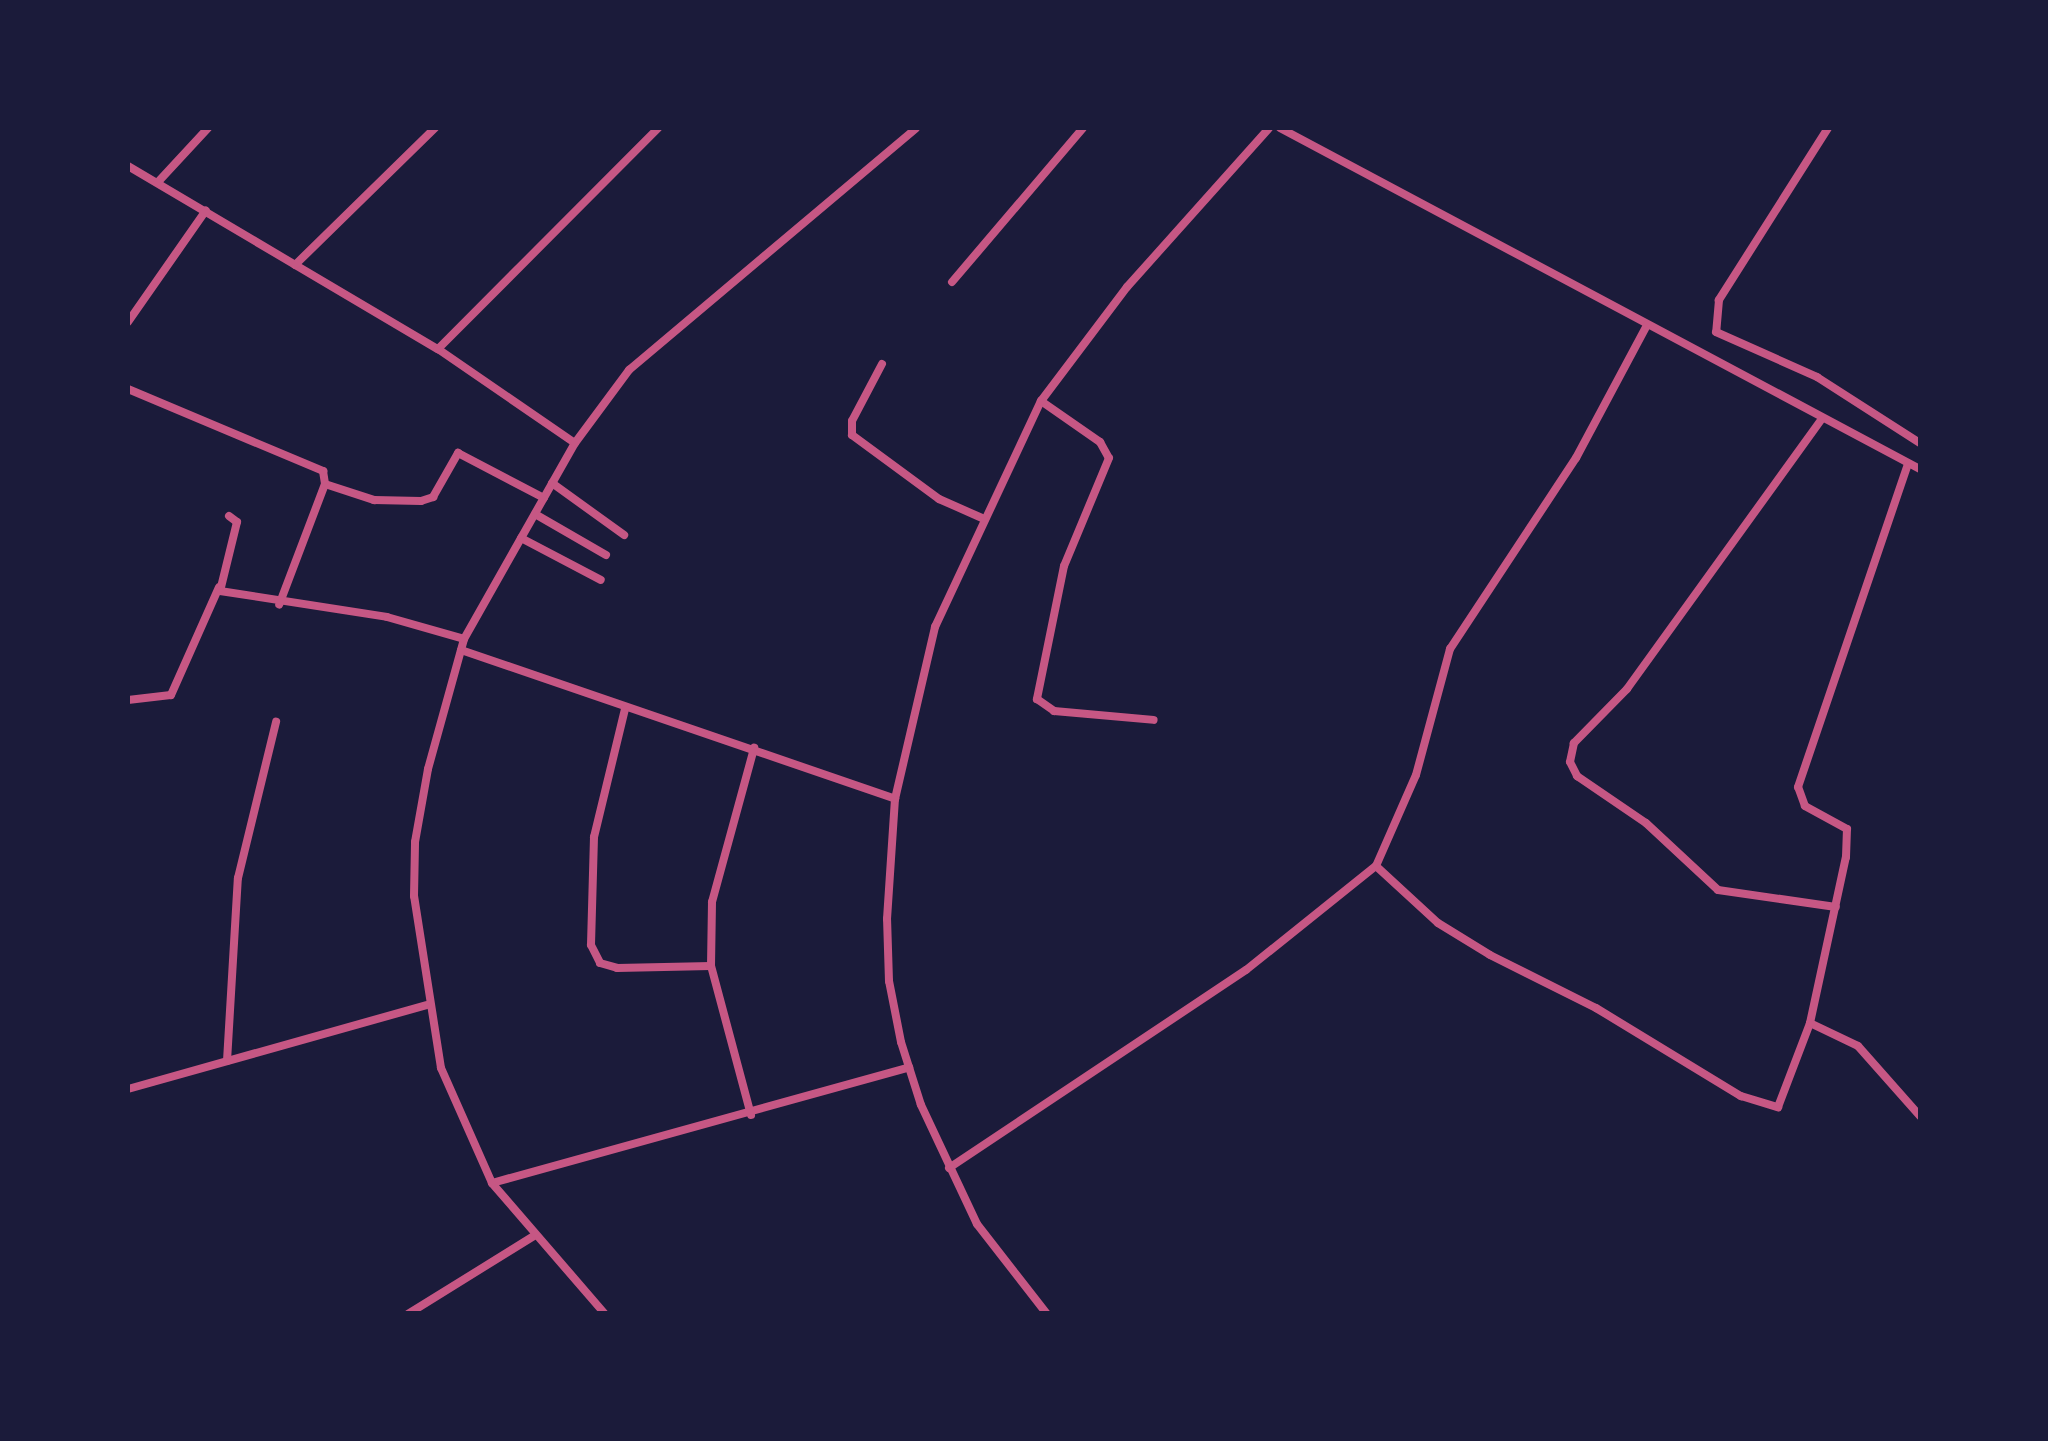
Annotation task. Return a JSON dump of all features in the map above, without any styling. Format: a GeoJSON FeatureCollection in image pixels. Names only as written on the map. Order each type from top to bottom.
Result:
{"type":"FeatureCollection","features":[{"type":"Feature","properties":{"kind":"street"},"geometry":{"type":"LineString","coordinates":[[158,182],[208,128]]}},
{"type":"Feature","properties":{"kind":"street"},"geometry":{"type":"LineString","coordinates":[[295,265],[435,128]]}},
{"type":"Feature","properties":{"kind":"street"},"geometry":{"type":"LineString","coordinates":[[438,350],[658,128]]}},
{"type":"Feature","properties":{"kind":"street"},"geometry":{"type":"LineString","coordinates":[[605,1314],[492,1183],[441,1068],[426,1006],[416,938],[414,842],[461,650],[575,443],[629,370],[916,128]]}},
{"type":"Feature","properties":{"kind":"street"},"geometry":{"type":"LineString","coordinates":[[952,282],[1083,128]]}},
{"type":"Feature","properties":{"kind":"street"},"geometry":{"type":"LineString","coordinates":[[1047,1314],[976,1224],[909,1067],[889,982],[895,799],[935,628],[982,518],[1040,401],[1127,287],[1270,128]]}},
{"type":"Feature","properties":{"kind":"street"},"geometry":{"type":"LineString","coordinates":[[1280,128],[1821,420],[1920,469]]}},
{"type":"Feature","properties":{"kind":"street"},"geometry":{"type":"LineString","coordinates":[[1828,128],[1719,300],[1716,332],[1817,377],[1920,443]]}},
{"type":"Feature","properties":{"kind":"street"},"geometry":{"type":"LineString","coordinates":[[128,166],[438,350],[575,443]]}},
{"type":"Feature","properties":{"kind":"street"},"geometry":{"type":"LineString","coordinates":[[128,322],[206,210]]}},
{"type":"Feature","properties":{"kind":"street"},"geometry":{"type":"LineString","coordinates":[[949,1168],[1246,970],[1376,866],[1416,775],[1450,650],[1576,458],[1647,325]]}},
{"type":"Feature","properties":{"kind":"street"},"geometry":{"type":"LineString","coordinates":[[882,364],[852,421],[852,435],[939,499],[982,518]]}},
{"type":"Feature","properties":{"kind":"street"},"geometry":{"type":"LineString","coordinates":[[128,389],[323,471],[325,484],[279,605]]}},
{"type":"Feature","properties":{"kind":"street"},"geometry":{"type":"LineString","coordinates":[[1040,401],[1100,442],[1109,458],[1064,566],[1036,699],[1054,711],[1154,720]]}},
{"type":"Feature","properties":{"kind":"street"},"geometry":{"type":"LineString","coordinates":[[1821,420],[1627,689],[1574,744],[1570,762],[1577,776],[1646,823],[1718,890],[1836,907]]}},
{"type":"Feature","properties":{"kind":"street"},"geometry":{"type":"LineString","coordinates":[[325,484],[374,500],[434,498],[458,453],[544,498]]}},
{"type":"Feature","properties":{"kind":"street"},"geometry":{"type":"LineString","coordinates":[[1376,866],[1438,923],[1490,955],[1596,1008],[1760,1105],[1778,1107],[1810,1024],[1836,907],[1847,830],[1805,806],[1798,786],[1908,464]]}},
{"type":"Feature","properties":{"kind":"street"},"geometry":{"type":"LineString","coordinates":[[552,484],[624,535]]}},
{"type":"Feature","properties":{"kind":"street"},"geometry":{"type":"LineString","coordinates":[[535,514],[606,555]]}},
{"type":"Feature","properties":{"kind":"street"},"geometry":{"type":"LineString","coordinates":[[128,700],[171,695],[218,587],[236,533],[237,522],[229,516]]}},
{"type":"Feature","properties":{"kind":"street"},"geometry":{"type":"LineString","coordinates":[[522,538],[601,580]]}},
{"type":"Feature","properties":{"kind":"street"},"geometry":{"type":"LineString","coordinates":[[218,587],[279,605],[364,613],[464,639]]}},
{"type":"Feature","properties":{"kind":"street"},"geometry":{"type":"LineString","coordinates":[[461,650],[626,710],[754,748],[895,799]]}},
{"type":"Feature","properties":{"kind":"street"},"geometry":{"type":"LineString","coordinates":[[626,710],[594,837],[591,945],[600,963],[617,968],[711,966]]}},
{"type":"Feature","properties":{"kind":"street"},"geometry":{"type":"LineString","coordinates":[[227,1061],[238,878],[276,722]]}},
{"type":"Feature","properties":{"kind":"street"},"geometry":{"type":"LineString","coordinates":[[751,1115],[711,966],[712,902],[754,748]]}},
{"type":"Feature","properties":{"kind":"street"},"geometry":{"type":"LineString","coordinates":[[128,1088],[426,1006]]}},
{"type":"Feature","properties":{"kind":"street"},"geometry":{"type":"LineString","coordinates":[[1810,1024],[1858,1046],[1920,1116]]}},
{"type":"Feature","properties":{"kind":"street"},"geometry":{"type":"LineString","coordinates":[[492,1183],[751,1115],[802,1092],[909,1067]]}},
{"type":"Feature","properties":{"kind":"street"},"geometry":{"type":"LineString","coordinates":[[411,1313],[534,1236]]}}]}
